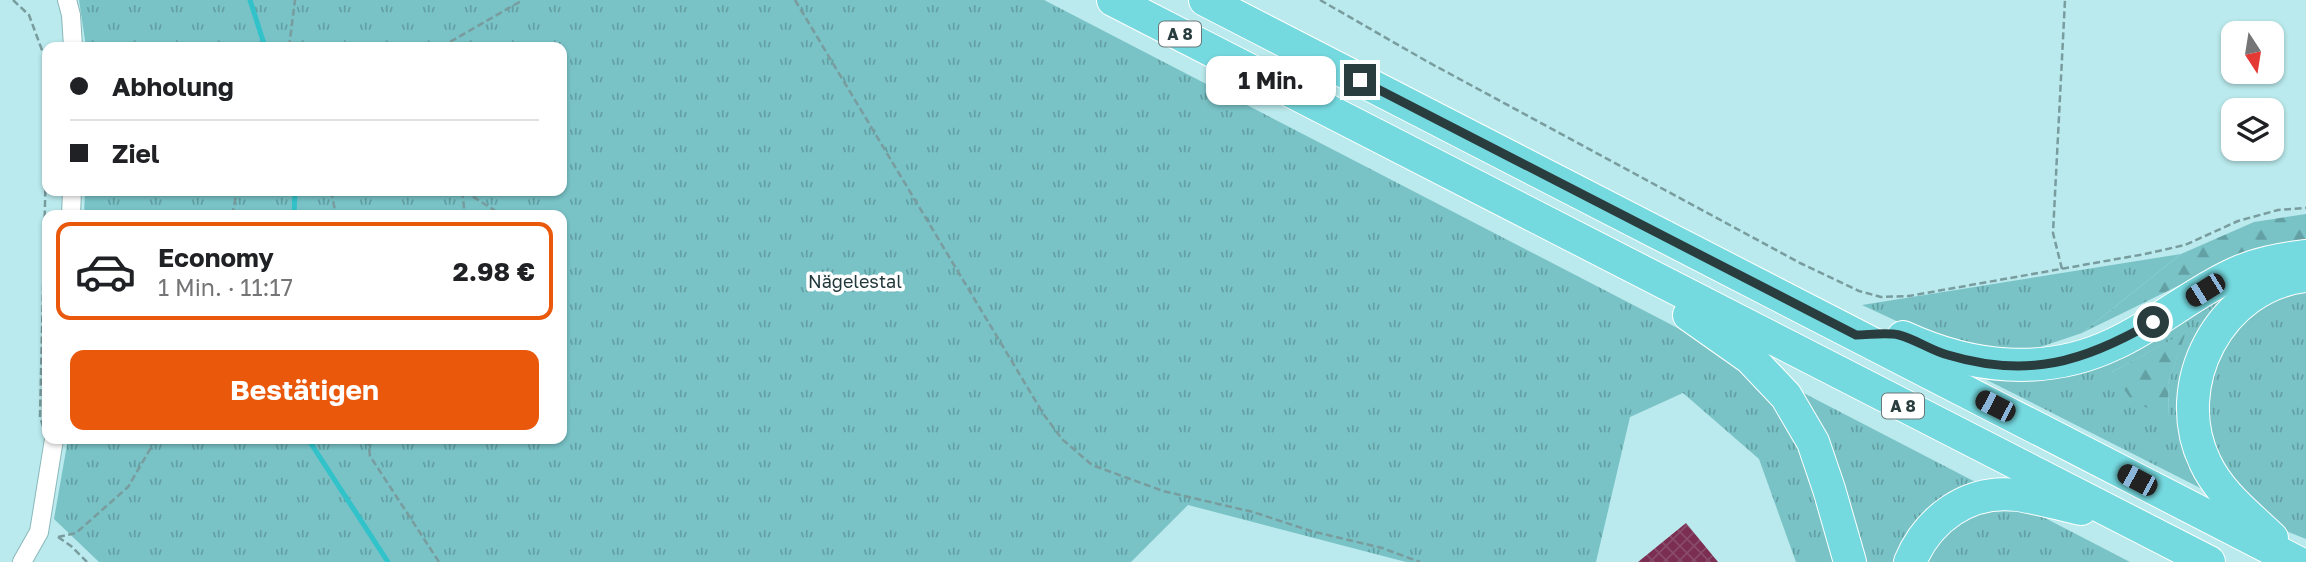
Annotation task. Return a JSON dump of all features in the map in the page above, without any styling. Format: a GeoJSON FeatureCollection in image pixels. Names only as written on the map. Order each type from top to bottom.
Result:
{"type":"FeatureCollection","features":[{"type":"Feature","properties":{"kind":"highway","name":"A 8"},"geometry":{"type":"LineString","coordinates":[[1113,0],[2209,562]]}},
{"type":"Feature","properties":{"kind":"highway","name":"A 8"},"geometry":{"type":"LineString","coordinates":[[1205,0],[2297,562]]}},
{"type":"Feature","properties":{"kind":"highway"},"geometry":{"type":"LineString","coordinates":[[1856,335],[1898,335],[1950,356],[1986,364],[2040,365],[2078,358],[2114,344],[2235,273],[2275,260],[2306,256]]}},
{"type":"Feature","properties":{"kind":"highway"},"geometry":{"type":"LineString","coordinates":[[2297,562],[2234,502],[2212,476],[2198,443],[2192,416],[2194,383],[2204,353],[2222,322],[2245,299],[2279,282],[2306,276]]}},
{"type":"Feature","properties":{"kind":"highway"},"geometry":{"type":"LineString","coordinates":[[1680,292],[1690,316],[1749,358],[1768,374],[1786,396],[1813,442],[1850,562]]}},
{"type":"Feature","properties":{"kind":"highway"},"geometry":{"type":"LineString","coordinates":[[1910,562],[1917,546],[1941,517],[1953,508],[1976,499],[2000,494],[2016,495],[2126,520]]}},
{"type":"Feature","properties":{"kind":"street"},"geometry":{"type":"LineString","coordinates":[[67,0],[73,42]]}},
{"type":"Feature","properties":{"kind":"street"},"geometry":{"type":"LineString","coordinates":[[22,562],[39,532],[54,444]]}},
{"type":"Feature","properties":{"kind":"path"},"geometry":{"type":"LineString","coordinates":[[13,0],[29,15],[42,50]]}},
{"type":"Feature","properties":{"kind":"path"},"geometry":{"type":"LineString","coordinates":[[290,42],[295,0]]}},
{"type":"Feature","properties":{"kind":"path"},"geometry":{"type":"LineString","coordinates":[[450,42],[523,0]]}},
{"type":"Feature","properties":{"kind":"path"},"geometry":{"type":"LineString","coordinates":[[795,0],[1044,415],[1062,439],[1092,465],[1163,491],[1253,512],[1311,531],[1382,548],[1420,562]]}},
{"type":"Feature","properties":{"kind":"path"},"geometry":{"type":"LineString","coordinates":[[1320,0],[1427,62],[1800,263],[1859,291],[1881,297],[1909,296],[2145,254],[2185,244],[2238,221],[2278,210],[2306,208]]}},
{"type":"Feature","properties":{"kind":"path"},"geometry":{"type":"LineString","coordinates":[[2062,268],[2053,233],[2065,0]]}},
{"type":"Feature","properties":{"kind":"path"},"geometry":{"type":"LineString","coordinates":[[471,196],[494,210]]}},
{"type":"Feature","properties":{"kind":"path"},"geometry":{"type":"LineString","coordinates":[[42,332],[42,424]]}},
{"type":"Feature","properties":{"kind":"path"},"geometry":{"type":"LineString","coordinates":[[48,444],[52,460]]}},
{"type":"Feature","properties":{"kind":"path"},"geometry":{"type":"LineString","coordinates":[[58,537],[76,533],[128,487],[153,444]]}},
{"type":"Feature","properties":{"kind":"path"},"geometry":{"type":"LineString","coordinates":[[369,444],[370,456],[439,562]]}},
{"type":"Feature","properties":{"kind":"path"},"geometry":{"type":"LineString","coordinates":[[71,546],[87,562]]}},
{"type":"Feature","properties":{"kind":"green space","name":"Nägelestal"},"geometry":{"type":"Polygon","coordinates":[[[79,0],[1044,0],[2130,562],[1796,562],[1759,459],[1683,393],[1630,417],[1596,562],[1406,562],[1188,505],[1131,562],[99,562],[54,519],[67,444],[567,444],[567,210],[84,210],[85,196],[567,196],[567,42],[85,42],[79,0]]]}},
{"type":"Feature","properties":{"kind":"green space"},"geometry":{"type":"Polygon","coordinates":[[[2306,214],[2306,245],[2227,262],[2082,333],[2181,254],[2254,222],[2306,214]]]}},
{"type":"Feature","properties":{"kind":"green space"},"geometry":{"type":"Polygon","coordinates":[[[2181,254],[2082,333],[2019,354],[1946,344],[1862,305],[2181,254]]]}},
{"type":"Feature","properties":{"kind":"green space"},"geometry":{"type":"Polygon","coordinates":[[[2262,274],[2195,358],[2216,496],[1983,378],[1984,374],[2011,375],[2262,274]],[[2185,333],[2112,372],[2169,417],[2168,384],[2185,333]]]}},
{"type":"Feature","properties":{"kind":"green space"},"geometry":{"type":"Polygon","coordinates":[[[2306,289],[2306,539],[2286,531],[2251,508],[2215,468],[2203,380],[2250,309],[2306,289]]]}},
{"type":"Feature","properties":{"kind":"green space"},"geometry":{"type":"Polygon","coordinates":[[[2186,332],[2168,384],[2169,417],[2133,402],[2112,372],[2186,332]]]}},
{"type":"Feature","properties":{"kind":"building"},"geometry":{"type":"Polygon","coordinates":[[[1686,523],[1718,562],[1638,562],[1686,523]]]}},
{"type":"Feature","properties":{"kind":"waterway"},"geometry":{"type":"LineString","coordinates":[[250,0],[263,42]]}},
{"type":"Feature","properties":{"kind":"waterway"},"geometry":{"type":"LineString","coordinates":[[294,210],[295,196]]}},
{"type":"Feature","properties":{"kind":"waterway"},"geometry":{"type":"LineString","coordinates":[[311,444],[388,562]]}},
{"type":"Feature","properties":{"kind":"route"},"geometry":{"type":"LineString","coordinates":[[1360,80],[1856,335],[1898,335],[1950,356],[1986,364],[2040,365],[2078,358],[2114,344],[2153,322]]}}]}
